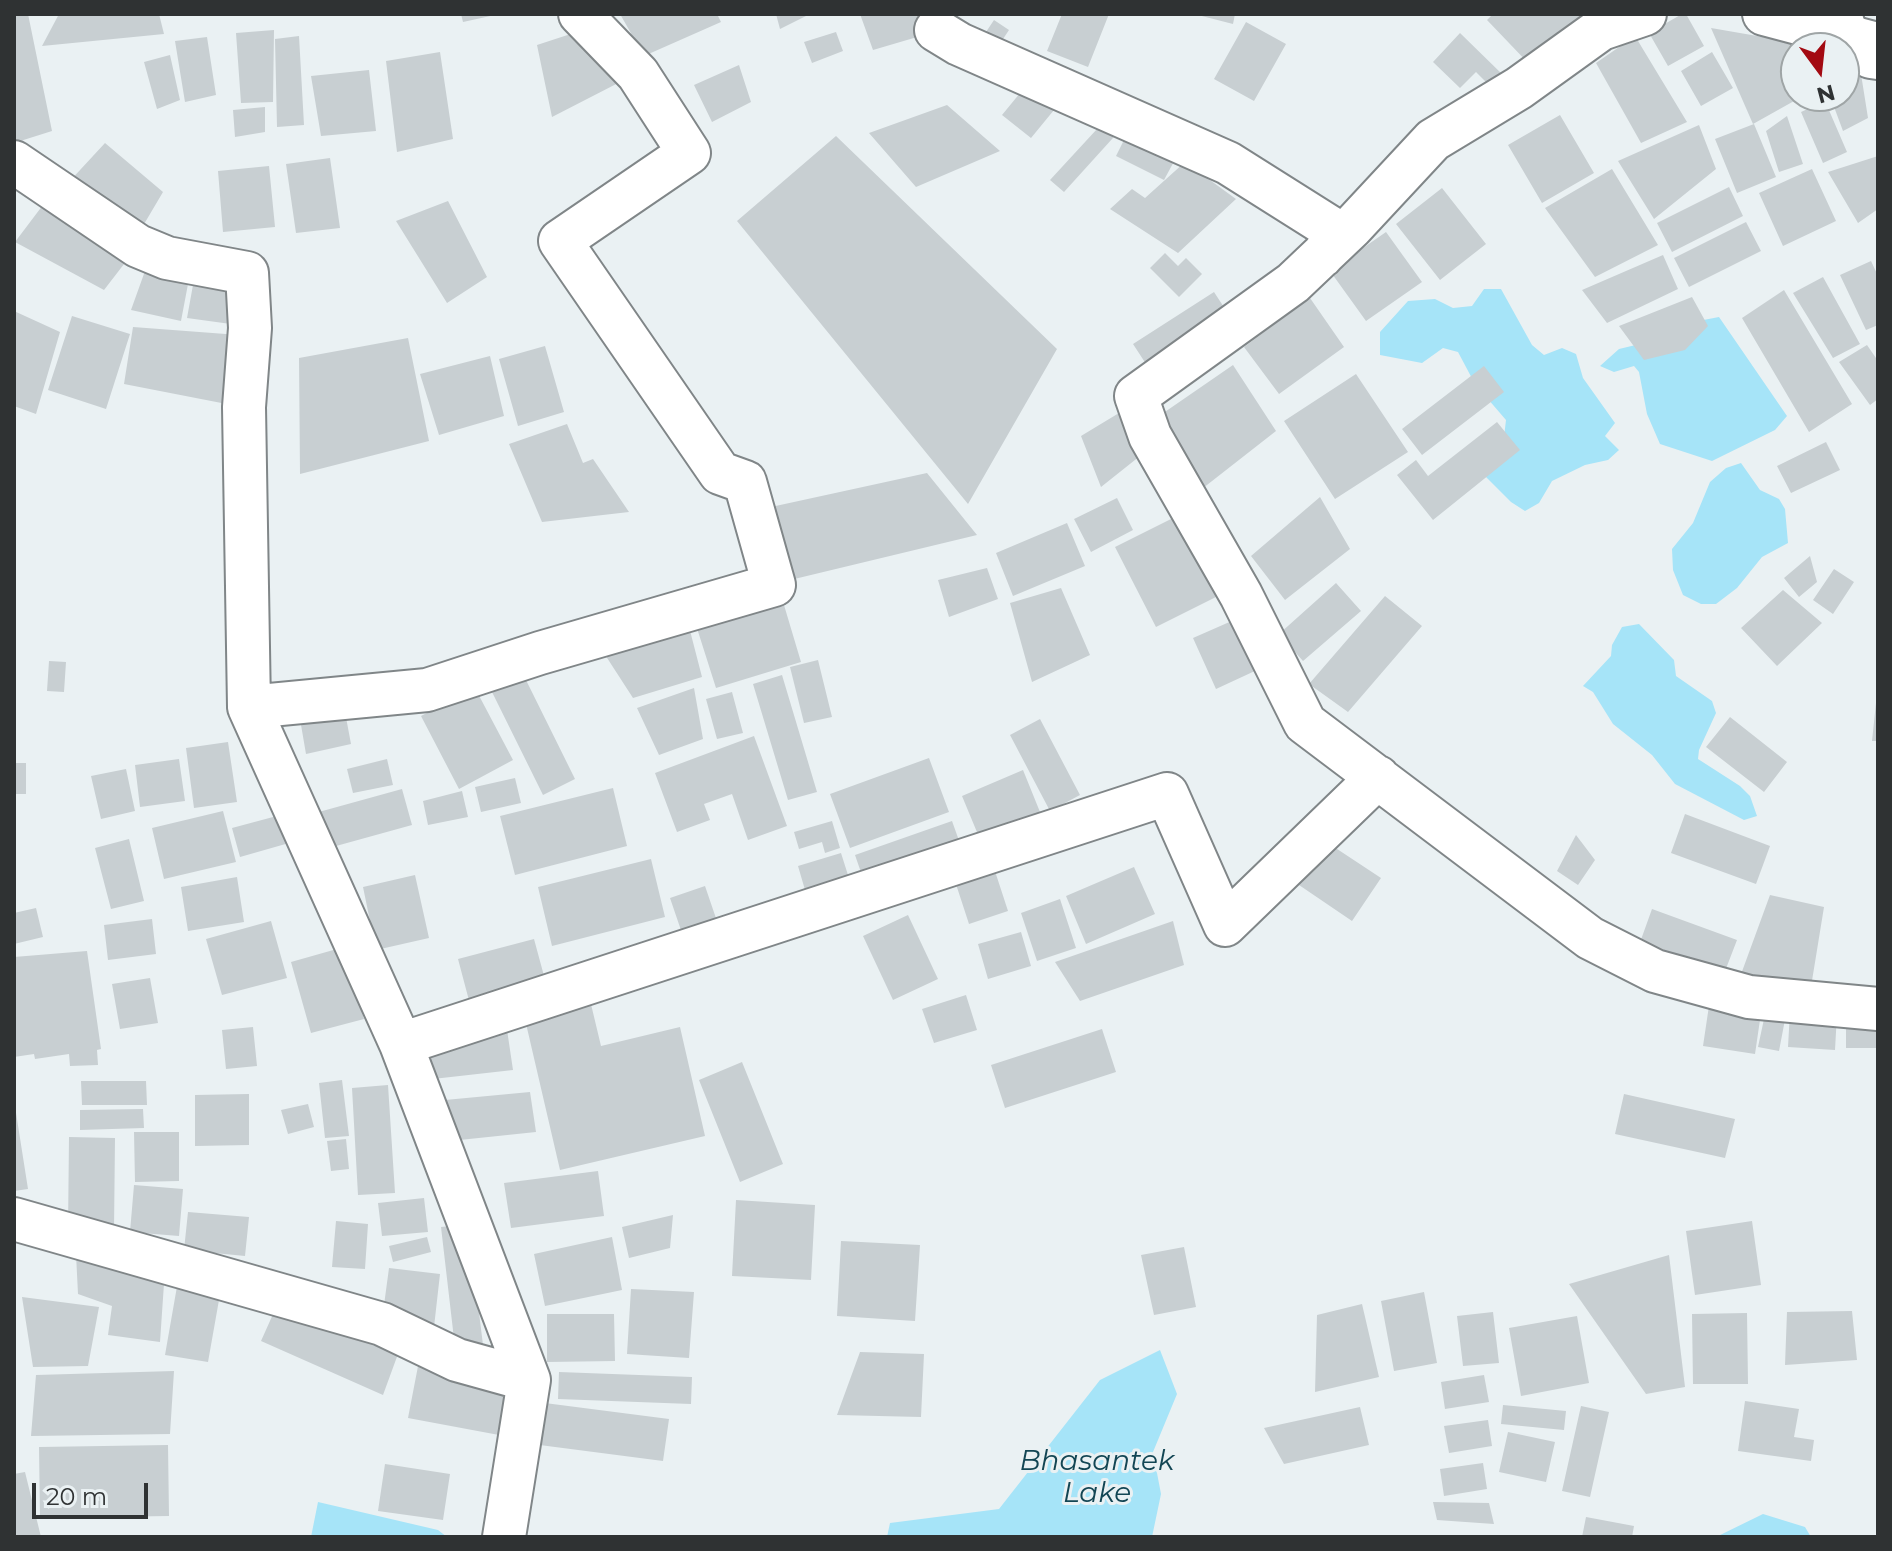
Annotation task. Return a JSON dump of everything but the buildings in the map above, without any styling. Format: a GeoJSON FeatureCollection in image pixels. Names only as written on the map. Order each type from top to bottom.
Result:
{"type":"FeatureCollection","features":[{"type":"Feature","properties":{"kind":"street"},"geometry":{"type":"LineString","coordinates":[[249,707],[427,690],[540,653],[774,585],[745,482],[720,473],[560,241],[689,153],[638,74],[580,14]]}},
{"type":"Feature","properties":{"kind":"street"},"geometry":{"type":"LineString","coordinates":[[1645,14],[1601,29],[1519,88],[1433,140],[1293,283],[1136,396],[1150,436],[1241,595],[1305,723],[1590,938],[1655,971],[1749,997],[1878,1009]]}},
{"type":"Feature","properties":{"kind":"street"},"geometry":{"type":"LineString","coordinates":[[1764,14],[1861,38]]}},
{"type":"Feature","properties":{"kind":"street"},"geometry":{"type":"LineString","coordinates":[[936,30],[959,44],[1228,163],[1339,233],[1322,256]]}},
{"type":"Feature","properties":{"kind":"street"},"geometry":{"type":"LineString","coordinates":[[14,162],[138,246],[197,265],[247,273],[250,328],[244,407],[249,707],[401,1044],[529,1380],[504,1537]]}},
{"type":"Feature","properties":{"kind":"street"},"geometry":{"type":"LineString","coordinates":[[401,1044],[1167,794],[1225,925],[1378,777]]}},
{"type":"Feature","properties":{"kind":"street"},"geometry":{"type":"LineString","coordinates":[[14,1219],[382,1324],[457,1360],[529,1380]]}},
{"type":"Feature","properties":{"kind":"water"},"geometry":{"type":"Polygon","coordinates":[[[1484,289],[1501,289],[1532,345],[1544,355],[1562,348],[1576,354],[1583,378],[1615,423],[1605,436],[1619,450],[1608,460],[1585,465],[1552,481],[1539,503],[1525,511],[1511,502],[1480,471],[1504,437],[1506,420],[1475,384],[1458,352],[1443,348],[1422,363],[1380,355],[1380,332],[1408,301],[1435,299],[1453,308],[1472,306],[1484,289]]]}},
{"type":"Feature","properties":{"kind":"water"},"geometry":{"type":"Polygon","coordinates":[[[1719,317],[1787,416],[1775,430],[1712,461],[1660,444],[1647,414],[1639,372],[1634,366],[1614,372],[1600,366],[1619,349],[1644,343],[1693,322],[1719,317]]]}},
{"type":"Feature","properties":{"kind":"water"},"geometry":{"type":"Polygon","coordinates":[[[1741,463],[1760,490],[1779,499],[1785,509],[1788,543],[1762,557],[1737,588],[1716,604],[1701,604],[1683,595],[1673,570],[1672,549],[1693,523],[1710,482],[1726,468],[1741,463]]]}},
{"type":"Feature","properties":{"kind":"water"},"geometry":{"type":"Polygon","coordinates":[[[1639,624],[1674,660],[1676,676],[1712,701],[1716,713],[1698,759],[1740,786],[1750,796],[1757,816],[1744,820],[1675,784],[1652,755],[1613,724],[1593,692],[1583,686],[1611,656],[1612,645],[1622,627],[1639,624]]]}},
{"type":"Feature","properties":{"kind":"water","name":"Bhasantek Lake"},"geometry":{"type":"Polygon","coordinates":[[[1160,1350],[1177,1394],[1153,1452],[1161,1494],[1152,1537],[887,1537],[890,1523],[999,1509],[1100,1380],[1160,1350]]]}},
{"type":"Feature","properties":{"kind":"water"},"geometry":{"type":"Polygon","coordinates":[[[318,1502],[438,1530],[447,1537],[311,1537],[318,1502]]]}},
{"type":"Feature","properties":{"kind":"water"},"geometry":{"type":"Polygon","coordinates":[[[1763,1514],[1805,1527],[1811,1537],[1716,1537],[1763,1514]]]}}]}
